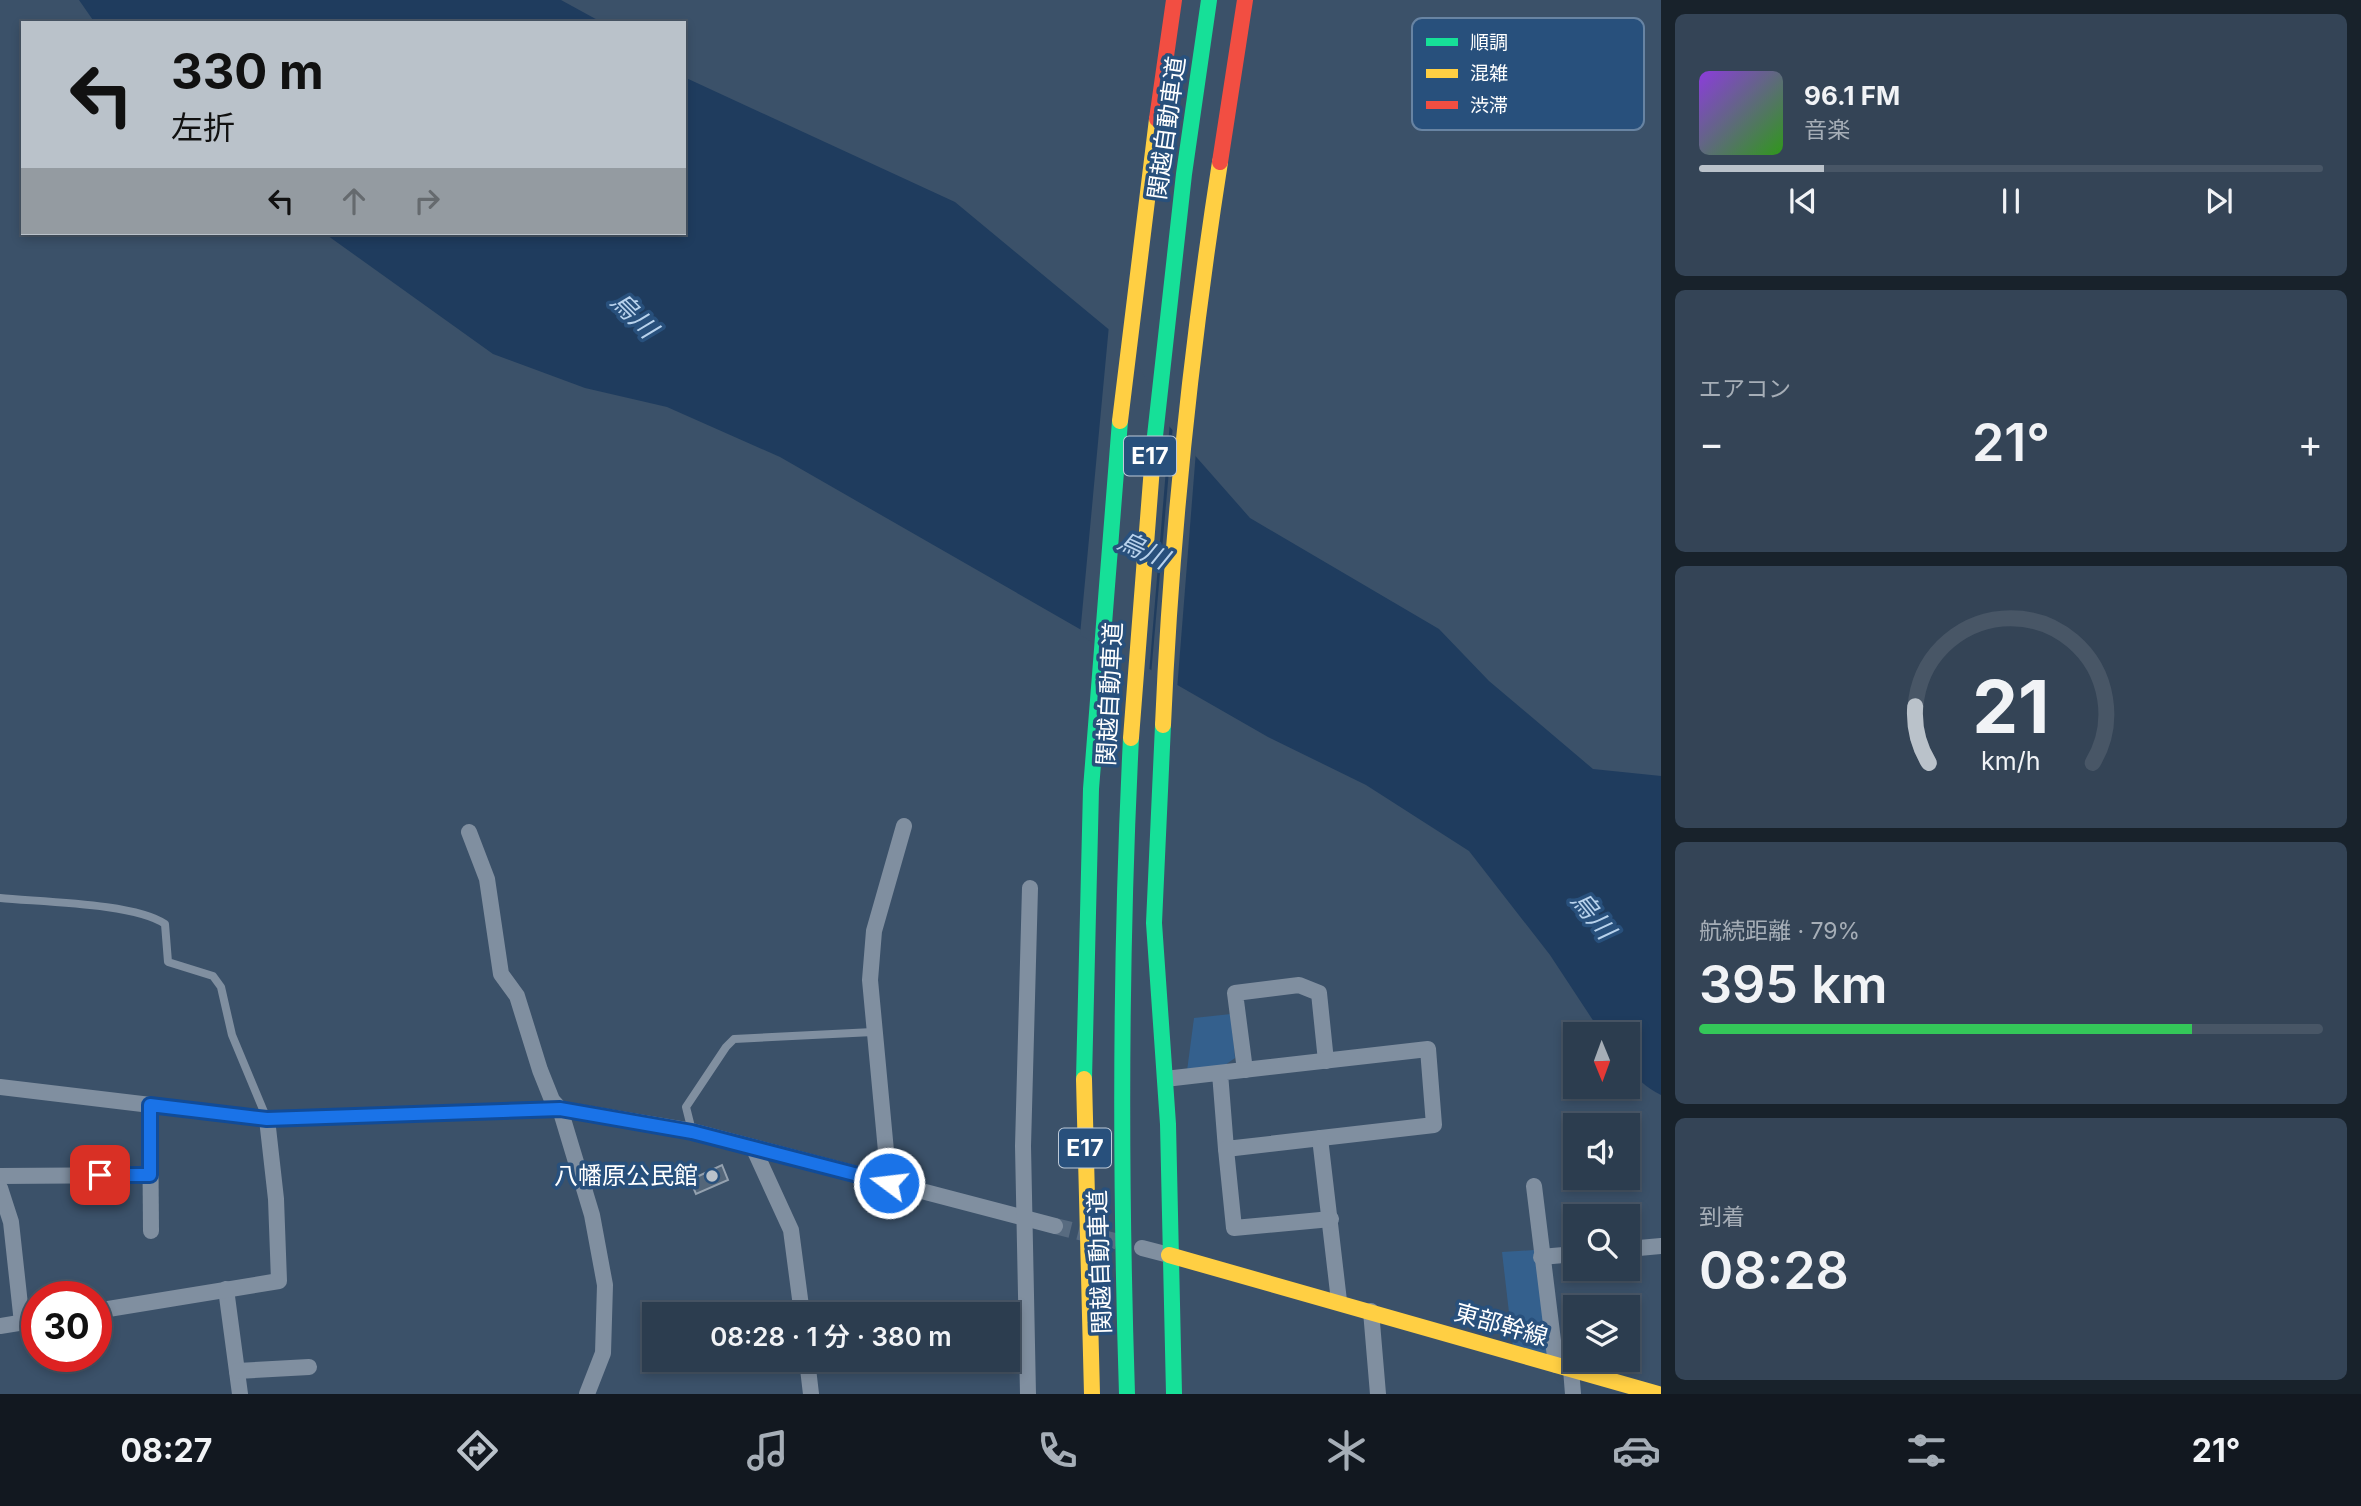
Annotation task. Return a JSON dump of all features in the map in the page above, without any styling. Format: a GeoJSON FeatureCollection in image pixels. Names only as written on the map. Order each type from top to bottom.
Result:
{"type":"FeatureCollection","features":[{"type":"Feature","properties":{"kind":"main road","name":"関越自動車道"},"geometry":{"type":"LineString","coordinates":[[1092,1394],[1084,1114],[1086,902],[1108,528],[1138,250],[1174,0]]}},
{"type":"Feature","properties":{"kind":"main road","name":"関越自動車道"},"geometry":{"type":"LineString","coordinates":[[1127,1394],[1118,1116],[1121,914],[1133,667],[1157,376],[1209,0]]}},
{"type":"Feature","properties":{"kind":"main road"},"geometry":{"type":"LineString","coordinates":[[1174,1394],[1165,1079],[1154,923],[1165,671],[1184,446],[1218,160],[1245,0]]}},
{"type":"Feature","properties":{"kind":"main road","name":"東部幹線"},"geometry":{"type":"LineString","coordinates":[[1169,1255],[1339,1301],[1563,1367]]}},
{"type":"Feature","properties":{"kind":"main road","name":"東部幹線"},"geometry":{"type":"LineString","coordinates":[[1581,1372],[1658,1394]]}},
{"type":"Feature","properties":{"kind":"street"},"geometry":{"type":"LineString","coordinates":[[889,1183],[870,980],[874,931],[904,826]]}},
{"type":"Feature","properties":{"kind":"street"},"geometry":{"type":"LineString","coordinates":[[469,832],[487,879],[501,974],[517,996],[540,1070],[552,1100],[560,1109],[592,1215],[605,1285],[603,1353],[587,1394]]}},
{"type":"Feature","properties":{"kind":"street"},"geometry":{"type":"LineString","coordinates":[[1028,1394],[1025,1217],[1030,888]]}},
{"type":"Feature","properties":{"kind":"street"},"geometry":{"type":"LineString","coordinates":[[1245,1070],[1235,993],[1299,985],[1319,993],[1326,1061]]}},
{"type":"Feature","properties":{"kind":"street"},"geometry":{"type":"LineString","coordinates":[[1165,1079],[1427,1049],[1434,1125],[1226,1149]]}},
{"type":"Feature","properties":{"kind":"street"},"geometry":{"type":"LineString","coordinates":[[1220,1073],[1234,1228],[1331,1219]]}},
{"type":"Feature","properties":{"kind":"street"},"geometry":{"type":"LineString","coordinates":[[0,1087],[267,1119],[560,1109],[692,1132],[1055,1226]]}},
{"type":"Feature","properties":{"kind":"street"},"geometry":{"type":"LineString","coordinates":[[150,1105],[151,1231]]}},
{"type":"Feature","properties":{"kind":"street"},"geometry":{"type":"LineString","coordinates":[[112,1308],[279,1281],[276,1199],[267,1119]]}},
{"type":"Feature","properties":{"kind":"street"},"geometry":{"type":"LineString","coordinates":[[1320,1138],[1339,1301]]}},
{"type":"Feature","properties":{"kind":"street"},"geometry":{"type":"LineString","coordinates":[[753,1147],[791,1230],[800,1302]]}},
{"type":"Feature","properties":{"kind":"street"},"geometry":{"type":"LineString","coordinates":[[0,1176],[150,1175]]}},
{"type":"Feature","properties":{"kind":"street"},"geometry":{"type":"LineString","coordinates":[[1534,1186],[1541,1257],[1563,1362]]}},
{"type":"Feature","properties":{"kind":"street"},"geometry":{"type":"LineString","coordinates":[[0,1188],[11,1222],[22,1281]]}},
{"type":"Feature","properties":{"kind":"street"},"geometry":{"type":"LineString","coordinates":[[1640,1248],[1661,1245]]}},
{"type":"Feature","properties":{"kind":"street"},"geometry":{"type":"LineString","coordinates":[[1142,1248],[1169,1255]]}},
{"type":"Feature","properties":{"kind":"street"},"geometry":{"type":"LineString","coordinates":[[1541,1257],[1563,1255]]}},
{"type":"Feature","properties":{"kind":"street"},"geometry":{"type":"LineString","coordinates":[[226,1289],[240,1394]]}},
{"type":"Feature","properties":{"kind":"street"},"geometry":{"type":"LineString","coordinates":[[1371,1311],[1378,1394]]}},
{"type":"Feature","properties":{"kind":"street"},"geometry":{"type":"LineString","coordinates":[[0,1326],[21,1323]]}},
{"type":"Feature","properties":{"kind":"street"},"geometry":{"type":"LineString","coordinates":[[237,1371],[309,1367]]}},
{"type":"Feature","properties":{"kind":"street"},"geometry":{"type":"LineString","coordinates":[[808,1372],[811,1394]]}},
{"type":"Feature","properties":{"kind":"street"},"geometry":{"type":"LineString","coordinates":[[1566,1372],[1573,1394]]}},
{"type":"Feature","properties":{"kind":"lane"},"geometry":{"type":"LineString","coordinates":[[0,898],[153,915],[165,924],[169,962],[213,976],[221,987],[232,1035],[267,1119]]}},
{"type":"Feature","properties":{"kind":"lane"},"geometry":{"type":"LineString","coordinates":[[692,1132],[686,1107],[726,1046],[734,1039],[873,1032]]}},
{"type":"Feature","properties":{"kind":"shaded area"},"geometry":{"type":"Polygon","coordinates":[[[1231,1014],[1235,1058],[1225,1065],[1187,1071],[1194,1018],[1231,1014]]]}},
{"type":"Feature","properties":{"kind":"shaded area"},"geometry":{"type":"Polygon","coordinates":[[[1534,1250],[1552,1358],[1513,1347],[1502,1252],[1534,1250]]]}},
{"type":"Feature","properties":{"kind":"water"},"geometry":{"type":"Polygon","coordinates":[[[79,0],[561,0],[599,21],[94,21],[79,0]]]}},
{"type":"Feature","properties":{"kind":"water","name":"烏川"},"geometry":{"type":"Polygon","coordinates":[[[686,78],[955,202],[1118,337],[1169,426],[1250,518],[1439,629],[1489,681],[1593,769],[1661,776],[1661,1095],[1640,1080],[1640,1022],[1594,1022],[1550,955],[1469,851],[1366,785],[1268,737],[780,457],[667,407],[585,388],[493,354],[327,235],[686,235],[686,78]]]}},
{"type":"Feature","properties":{"kind":"pier"},"geometry":{"type":"Polygon","coordinates":[[[1109,325],[1121,335],[1170,421],[1149,674],[1080,635],[1109,325]]]}},
{"type":"Feature","properties":{"kind":"pier"},"geometry":{"type":"Polygon","coordinates":[[[1173,425],[1196,451],[1177,690],[1151,675],[1173,425]]]}},
{"type":"Feature","properties":{"kind":"building","name":"八幡原公民館"},"geometry":{"type":"Polygon","coordinates":[[[722,1165],[728,1180],[696,1194],[690,1180],[722,1165]]]}},
{"type":"Feature","properties":{"kind":"tunnel"},"geometry":{"type":"LineString","coordinates":[[1055,1226],[1127,1244]]}},
{"type":"Feature","properties":{"kind":"traffic: fast"},"geometry":{"type":"LineString","coordinates":[[1153,454],[1184,174],[1209,0]]}},
{"type":"Feature","properties":{"kind":"traffic: fast"},"geometry":{"type":"LineString","coordinates":[[1084,1079],[1091,789],[1120,421]]}},
{"type":"Feature","properties":{"kind":"traffic: fast"},"geometry":{"type":"LineString","coordinates":[[1163,725],[1154,923],[1168,1124],[1174,1394]]}},
{"type":"Feature","properties":{"kind":"traffic: fast"},"geometry":{"type":"LineString","coordinates":[[1127,1394],[1122,1066],[1131,738]]}},
{"type":"Feature","properties":{"kind":"traffic: slow"},"geometry":{"type":"LineString","coordinates":[[1120,421],[1157,119]]}},
{"type":"Feature","properties":{"kind":"traffic: slow"},"geometry":{"type":"LineString","coordinates":[[1163,725],[1171,584],[1184,443],[1220,162]]}},
{"type":"Feature","properties":{"kind":"traffic: slow"},"geometry":{"type":"LineString","coordinates":[[1131,738],[1153,454]]}},
{"type":"Feature","properties":{"kind":"traffic: slow"},"geometry":{"type":"LineString","coordinates":[[1084,1079],[1092,1394]]}},
{"type":"Feature","properties":{"kind":"traffic: slow"},"geometry":{"type":"LineString","coordinates":[[1169,1255],[1658,1394]]}},
{"type":"Feature","properties":{"kind":"traffic: jam"},"geometry":{"type":"LineString","coordinates":[[1157,119],[1174,0]]}},
{"type":"Feature","properties":{"kind":"traffic: jam"},"geometry":{"type":"LineString","coordinates":[[1220,162],[1245,0]]}},
{"type":"Feature","properties":{"kind":"place","name":"八幡原公民館"},"geometry":{"type":"Point","coordinates":[712,1176]}},
{"type":"Feature","properties":{"kind":"route"},"geometry":{"type":"LineString","coordinates":[[100,1175],[150,1175],[150,1105],[267,1119],[560,1109],[692,1132],[889,1183]]}}]}
